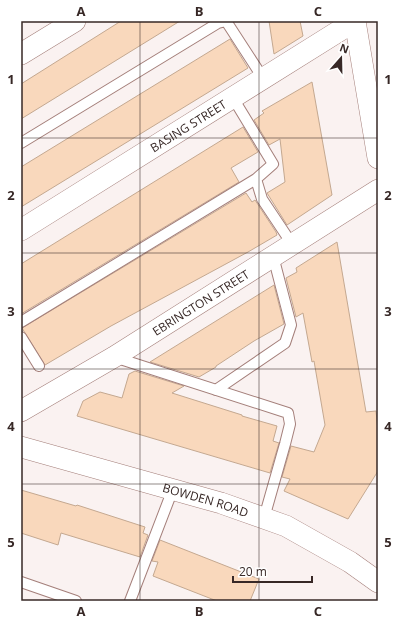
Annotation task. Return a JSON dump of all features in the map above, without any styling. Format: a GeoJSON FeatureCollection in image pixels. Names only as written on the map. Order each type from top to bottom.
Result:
{"type":"FeatureCollection","features":[{"type":"Feature","properties":{"kind":"street"},"geometry":{"type":"LineString","coordinates":[[21,54],[75,21]]}},
{"type":"Feature","properties":{"kind":"street"},"geometry":{"type":"LineString","coordinates":[[355,21],[378,158]]}},
{"type":"Feature","properties":{"kind":"street","name":"BASING STREET"},"geometry":{"type":"LineString","coordinates":[[21,230],[355,21]]}},
{"type":"Feature","properties":{"kind":"street","name":"EBRINGTON STREET"},"geometry":{"type":"LineString","coordinates":[[21,411],[114,357],[378,190]]}},
{"type":"Feature","properties":{"kind":"street","name":"BOWDEN ROAD"},"geometry":{"type":"LineString","coordinates":[[21,447],[221,503],[286,526],[350,562],[378,582]]}},
{"type":"Feature","properties":{"kind":"lane"},"geometry":{"type":"LineString","coordinates":[[21,143],[218,23],[226,21],[264,78]]}},
{"type":"Feature","properties":{"kind":"lane"},"geometry":{"type":"LineString","coordinates":[[21,322],[256,179],[273,164],[233,98]]}},
{"type":"Feature","properties":{"kind":"lane"},"geometry":{"type":"LineString","coordinates":[[256,179],[262,199],[292,244]]}},
{"type":"Feature","properties":{"kind":"lane"},"geometry":{"type":"LineString","coordinates":[[216,390],[285,343],[291,325],[274,256]]}},
{"type":"Feature","properties":{"kind":"lane"},"geometry":{"type":"LineString","coordinates":[[21,337],[39,366]]}},
{"type":"Feature","properties":{"kind":"lane"},"geometry":{"type":"LineString","coordinates":[[114,357],[288,413],[290,424],[264,518]]}},
{"type":"Feature","properties":{"kind":"lane"},"geometry":{"type":"LineString","coordinates":[[130,601],[173,489]]}},
{"type":"Feature","properties":{"kind":"lane"},"geometry":{"type":"LineString","coordinates":[[21,582],[76,601]]}},
{"type":"Feature","properties":{"kind":"building"},"geometry":{"type":"Polygon","coordinates":[[[121,21],[180,21],[21,119],[21,84],[121,21]]]}},
{"type":"Feature","properties":{"kind":"building"},"geometry":{"type":"Polygon","coordinates":[[[269,21],[300,21],[303,36],[274,54],[269,21]]]}},
{"type":"Feature","properties":{"kind":"building"},"geometry":{"type":"Polygon","coordinates":[[[230,39],[248,68],[21,207],[21,167],[230,39]]]}},
{"type":"Feature","properties":{"kind":"building"},"geometry":{"type":"Polygon","coordinates":[[[312,82],[332,195],[287,225],[267,193],[285,182],[280,139],[269,145],[254,120],[264,113],[262,111],[312,82]]]}},
{"type":"Feature","properties":{"kind":"building"},"geometry":{"type":"Polygon","coordinates":[[[243,127],[258,152],[231,168],[239,182],[21,314],[21,264],[243,127]]]}},
{"type":"Feature","properties":{"kind":"building"},"geometry":{"type":"Polygon","coordinates":[[[246,193],[252,202],[255,200],[277,235],[111,326],[45,365],[22,328],[246,193]]]}},
{"type":"Feature","properties":{"kind":"building"},"geometry":{"type":"Polygon","coordinates":[[[337,242],[366,412],[376,411],[378,430],[378,471],[348,519],[284,491],[290,479],[282,477],[291,446],[314,452],[325,425],[314,361],[312,362],[303,313],[296,317],[286,278],[297,272],[296,268],[337,242]]]}},
{"type":"Feature","properties":{"kind":"building"},"geometry":{"type":"Polygon","coordinates":[[[274,285],[284,324],[254,341],[216,367],[199,377],[150,362],[274,285]]]}},
{"type":"Feature","properties":{"kind":"building"},"geometry":{"type":"Polygon","coordinates":[[[135,371],[184,386],[172,393],[277,426],[273,441],[279,443],[270,473],[77,416],[83,401],[100,392],[122,398],[129,374],[135,371]]]}},
{"type":"Feature","properties":{"kind":"building"},"geometry":{"type":"Polygon","coordinates":[[[21,490],[76,506],[77,505],[145,527],[143,533],[148,535],[140,557],[61,533],[58,545],[21,533],[21,490]]]}},
{"type":"Feature","properties":{"kind":"building"},"geometry":{"type":"Polygon","coordinates":[[[160,540],[259,579],[250,601],[217,601],[153,576],[158,562],[152,561],[160,540]]]}}]}
